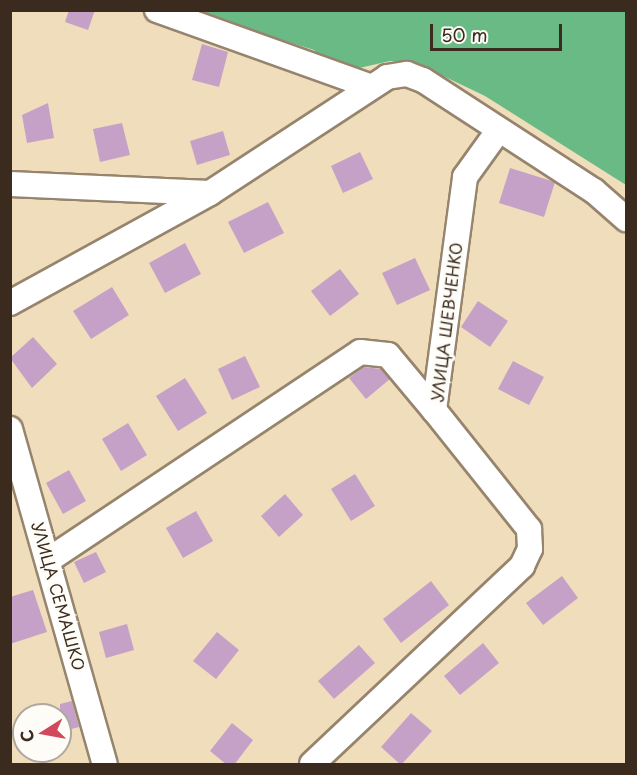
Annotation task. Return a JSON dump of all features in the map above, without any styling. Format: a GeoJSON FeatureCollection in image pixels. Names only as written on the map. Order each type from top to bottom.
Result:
{"type":"FeatureCollection","features":[{"type":"Feature","properties":{"kind":"street"},"geometry":{"type":"LineString","coordinates":[[157,10],[367,85]]}},
{"type":"Feature","properties":{"kind":"street"},"geometry":{"type":"LineString","coordinates":[[10,303],[210,193],[367,85],[406,74],[594,191],[627,219]]}},
{"type":"Feature","properties":{"kind":"street","name":"УЛИЦА ШЕВЧЕНКО"},"geometry":{"type":"LineString","coordinates":[[312,765],[522,566],[530,549],[529,530],[434,410],[465,177],[498,131]]}},
{"type":"Feature","properties":{"kind":"street"},"geometry":{"type":"LineString","coordinates":[[10,184],[210,193]]}},
{"type":"Feature","properties":{"kind":"street"},"geometry":{"type":"LineString","coordinates":[[50,559],[360,352],[388,355],[434,410]]}},
{"type":"Feature","properties":{"kind":"street","name":"УЛИЦА СЕМАШКО"},"geometry":{"type":"LineString","coordinates":[[10,429],[50,559],[105,765]]}},
{"type":"Feature","properties":{"kind":"green space"},"geometry":{"type":"Polygon","coordinates":[[[189,11],[626,11],[626,185],[485,96],[416,63],[390,61],[346,71],[329,66],[314,50],[189,11]]]}},
{"type":"Feature","properties":{"kind":"building"},"geometry":{"type":"Polygon","coordinates":[[[69,10],[95,10],[88,30],[65,22],[69,10]]]}},
{"type":"Feature","properties":{"kind":"building"},"geometry":{"type":"Polygon","coordinates":[[[202,44],[228,52],[219,87],[192,80],[202,44]]]}},
{"type":"Feature","properties":{"kind":"building"},"geometry":{"type":"Polygon","coordinates":[[[48,103],[54,138],[27,143],[22,115],[48,103]]]}},
{"type":"Feature","properties":{"kind":"building"},"geometry":{"type":"Polygon","coordinates":[[[122,123],[130,155],[100,162],[93,129],[122,123]]]}},
{"type":"Feature","properties":{"kind":"building"},"geometry":{"type":"Polygon","coordinates":[[[223,131],[230,155],[197,165],[190,141],[223,131]]]}},
{"type":"Feature","properties":{"kind":"building"},"geometry":{"type":"Polygon","coordinates":[[[360,152],[373,179],[343,193],[331,166],[360,152]]]}},
{"type":"Feature","properties":{"kind":"building"},"geometry":{"type":"Polygon","coordinates":[[[510,168],[555,182],[544,217],[499,203],[510,168]]]}},
{"type":"Feature","properties":{"kind":"building"},"geometry":{"type":"Polygon","coordinates":[[[268,202],[284,233],[244,253],[228,222],[268,202]]]}},
{"type":"Feature","properties":{"kind":"building"},"geometry":{"type":"Polygon","coordinates":[[[185,243],[201,274],[165,293],[149,263],[185,243]]]}},
{"type":"Feature","properties":{"kind":"building"},"geometry":{"type":"Polygon","coordinates":[[[415,258],[430,290],[397,305],[382,273],[415,258]]]}},
{"type":"Feature","properties":{"kind":"building"},"geometry":{"type":"Polygon","coordinates":[[[340,269],[359,294],[330,316],[311,291],[340,269]]]}},
{"type":"Feature","properties":{"kind":"building"},"geometry":{"type":"Polygon","coordinates":[[[112,287],[129,315],[91,339],[73,311],[112,287]]]}},
{"type":"Feature","properties":{"kind":"building"},"geometry":{"type":"Polygon","coordinates":[[[478,301],[508,321],[490,347],[461,327],[478,301]]]}},
{"type":"Feature","properties":{"kind":"building"},"geometry":{"type":"Polygon","coordinates":[[[33,337],[57,364],[32,388],[10,358],[33,337]]]}},
{"type":"Feature","properties":{"kind":"building"},"geometry":{"type":"Polygon","coordinates":[[[245,356],[260,387],[232,400],[218,369],[245,356]]]}},
{"type":"Feature","properties":{"kind":"building"},"geometry":{"type":"Polygon","coordinates":[[[513,361],[544,377],[529,405],[498,389],[513,361]]]}},
{"type":"Feature","properties":{"kind":"building"},"geometry":{"type":"Polygon","coordinates":[[[364,367],[381,369],[390,379],[366,399],[349,378],[364,367]]]}},
{"type":"Feature","properties":{"kind":"building"},"geometry":{"type":"Polygon","coordinates":[[[185,378],[207,413],[178,431],[156,396],[185,378]]]}},
{"type":"Feature","properties":{"kind":"building"},"geometry":{"type":"Polygon","coordinates":[[[128,423],[147,455],[121,471],[102,439],[128,423]]]}},
{"type":"Feature","properties":{"kind":"building"},"geometry":{"type":"Polygon","coordinates":[[[69,470],[86,501],[63,514],[46,483],[69,470]]]}},
{"type":"Feature","properties":{"kind":"building"},"geometry":{"type":"Polygon","coordinates":[[[355,474],[375,506],[351,521],[331,489],[355,474]]]}},
{"type":"Feature","properties":{"kind":"building"},"geometry":{"type":"Polygon","coordinates":[[[285,494],[303,515],[279,537],[261,516],[285,494]]]}},
{"type":"Feature","properties":{"kind":"building"},"geometry":{"type":"Polygon","coordinates":[[[196,511],[213,541],[183,558],[166,528],[196,511]]]}},
{"type":"Feature","properties":{"kind":"building"},"geometry":{"type":"Polygon","coordinates":[[[96,552],[106,572],[84,583],[74,562],[96,552]]]}},
{"type":"Feature","properties":{"kind":"building"},"geometry":{"type":"Polygon","coordinates":[[[562,576],[578,598],[543,625],[526,603],[562,576]]]}},
{"type":"Feature","properties":{"kind":"building"},"geometry":{"type":"Polygon","coordinates":[[[431,581],[449,605],[401,643],[383,619],[431,581]]]}},
{"type":"Feature","properties":{"kind":"building"},"geometry":{"type":"Polygon","coordinates":[[[33,590],[47,632],[10,644],[10,597],[33,590]]]}},
{"type":"Feature","properties":{"kind":"building"},"geometry":{"type":"Polygon","coordinates":[[[127,624],[134,650],[106,658],[99,632],[127,624]]]}},
{"type":"Feature","properties":{"kind":"building"},"geometry":{"type":"Polygon","coordinates":[[[217,632],[239,650],[216,679],[193,661],[217,632]]]}},
{"type":"Feature","properties":{"kind":"building"},"geometry":{"type":"Polygon","coordinates":[[[483,643],[499,663],[460,695],[444,676],[483,643]]]}},
{"type":"Feature","properties":{"kind":"building"},"geometry":{"type":"Polygon","coordinates":[[[359,645],[375,663],[334,699],[318,681],[359,645]]]}},
{"type":"Feature","properties":{"kind":"building"},"geometry":{"type":"Polygon","coordinates":[[[72,701],[79,727],[72,729],[72,703],[64,703],[72,701]]]}},
{"type":"Feature","properties":{"kind":"building"},"geometry":{"type":"Polygon","coordinates":[[[411,713],[432,731],[401,765],[381,747],[411,713]]]}},
{"type":"Feature","properties":{"kind":"building"},"geometry":{"type":"Polygon","coordinates":[[[232,723],[253,740],[234,765],[227,765],[210,751],[232,723]]]}}]}
